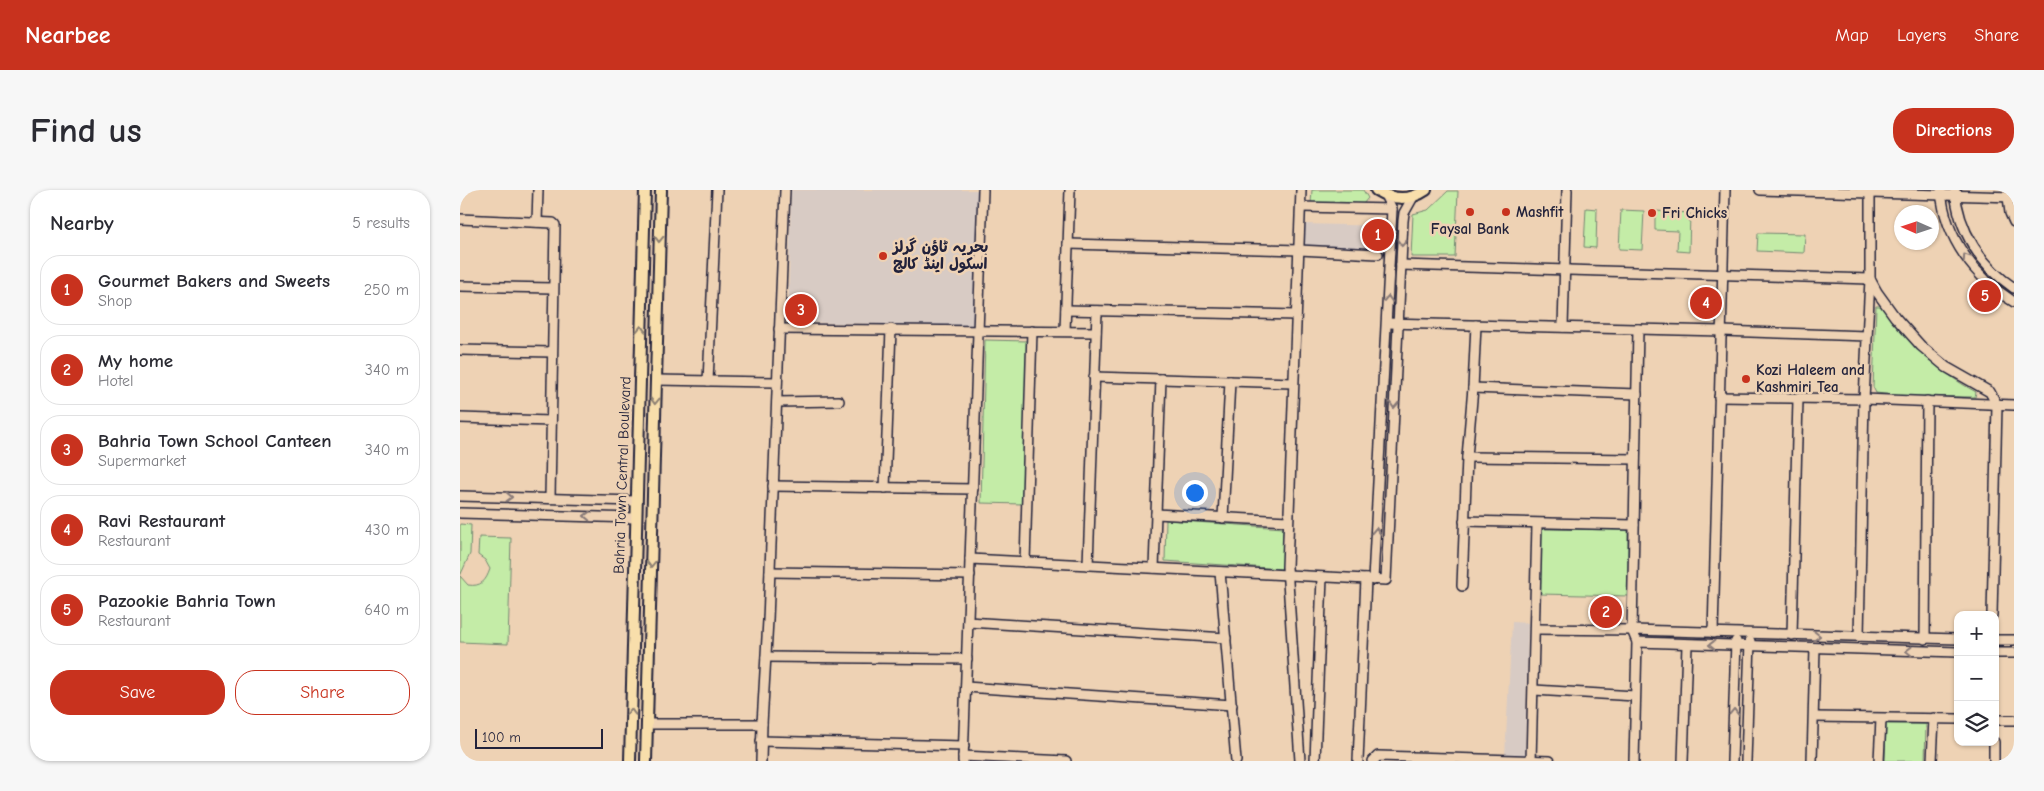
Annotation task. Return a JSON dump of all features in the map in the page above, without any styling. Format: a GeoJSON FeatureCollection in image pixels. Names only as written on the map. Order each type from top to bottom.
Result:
{"type":"FeatureCollection","features":[{"type":"Feature","properties":{"kind":"main road","name":"Bahria Town Central Boulevard"},"geometry":{"type":"LineString","coordinates":[[630,761],[644,208],[647,190]]}},
{"type":"Feature","properties":{"kind":"main road","name":"Bahria Town Central Boulevard"},"geometry":{"type":"LineString","coordinates":[[646,761],[661,190]]}},
{"type":"Feature","properties":{"kind":"main road"},"geometry":{"type":"LineString","coordinates":[[1381,192],[1399,198],[1413,197],[1426,190]]}},
{"type":"Feature","properties":{"kind":"street"},"geometry":{"type":"LineString","coordinates":[[537,222],[538,190]]}},
{"type":"Feature","properties":{"kind":"street"},"geometry":{"type":"LineString","coordinates":[[708,381],[717,190]]}},
{"type":"Feature","properties":{"kind":"street"},"geometry":{"type":"LineString","coordinates":[[761,761],[785,190]]}},
{"type":"Feature","properties":{"kind":"street"},"geometry":{"type":"LineString","coordinates":[[963,754],[983,190]]}},
{"type":"Feature","properties":{"kind":"street"},"geometry":{"type":"LineString","coordinates":[[1065,332],[1070,190]]}},
{"type":"Feature","properties":{"kind":"street"},"geometry":{"type":"LineString","coordinates":[[1300,761],[1288,575],[1288,521],[1301,190]]}},
{"type":"Feature","properties":{"kind":"street"},"geometry":{"type":"LineString","coordinates":[[1563,327],[1567,190]]}},
{"type":"Feature","properties":{"kind":"street"},"geometry":{"type":"LineString","coordinates":[[1713,633],[1725,190]]}},
{"type":"Feature","properties":{"kind":"street"},"geometry":{"type":"LineString","coordinates":[[1760,190],[1870,194],[1941,192],[2011,197],[2010,213],[2014,222]]}},
{"type":"Feature","properties":{"kind":"street"},"geometry":{"type":"LineString","coordinates":[[1358,761],[1387,323],[1392,209],[1381,192]]}},
{"type":"Feature","properties":{"kind":"street"},"geometry":{"type":"LineString","coordinates":[[1941,192],[1951,230],[1969,262],[1995,289],[2014,302]]}},
{"type":"Feature","properties":{"kind":"street"},"geometry":{"type":"LineString","coordinates":[[1955,193],[1965,228],[1976,250],[1991,268],[2014,288]]}},
{"type":"Feature","properties":{"kind":"street"},"geometry":{"type":"LineString","coordinates":[[1859,636],[1864,399],[1870,279],[1870,194]]}},
{"type":"Feature","properties":{"kind":"street"},"geometry":{"type":"LineString","coordinates":[[970,558],[1386,580],[1404,213],[1413,197]]}},
{"type":"Feature","properties":{"kind":"street"},"geometry":{"type":"LineString","coordinates":[[1301,208],[1392,209]]}},
{"type":"Feature","properties":{"kind":"street"},"geometry":{"type":"LineString","coordinates":[[460,219],[553,223],[555,225],[550,498]]}},
{"type":"Feature","properties":{"kind":"street"},"geometry":{"type":"LineString","coordinates":[[1068,244],[1378,254]]}},
{"type":"Feature","properties":{"kind":"street"},"geometry":{"type":"LineString","coordinates":[[1401,265],[1870,279]]}},
{"type":"Feature","properties":{"kind":"street"},"geometry":{"type":"LineString","coordinates":[[1870,279],[1895,317],[1921,346],[1946,367],[1990,392],[1997,405],[1992,611]]}},
{"type":"Feature","properties":{"kind":"street"},"geometry":{"type":"LineString","coordinates":[[460,286],[553,288]]}},
{"type":"Feature","properties":{"kind":"street"},"geometry":{"type":"LineString","coordinates":[[1066,310],[1296,315]]}},
{"type":"Feature","properties":{"kind":"street"},"geometry":{"type":"LineString","coordinates":[[1088,565],[1097,311]]}},
{"type":"Feature","properties":{"kind":"street"},"geometry":{"type":"LineString","coordinates":[[1387,323],[1867,336]]}},
{"type":"Feature","properties":{"kind":"street"},"geometry":{"type":"LineString","coordinates":[[1462,586],[1467,457],[1476,325]]}},
{"type":"Feature","properties":{"kind":"street"},"geometry":{"type":"LineString","coordinates":[[780,329],[1096,332]]}},
{"type":"Feature","properties":{"kind":"street"},"geometry":{"type":"LineString","coordinates":[[885,488],[891,329]]}},
{"type":"Feature","properties":{"kind":"street"},"geometry":{"type":"LineString","coordinates":[[1634,761],[1637,642],[1632,630],[1638,329]]}},
{"type":"Feature","properties":{"kind":"street"},"geometry":{"type":"LineString","coordinates":[[1025,562],[1032,331]]}},
{"type":"Feature","properties":{"kind":"street"},"geometry":{"type":"LineString","coordinates":[[460,350],[552,352]]}},
{"type":"Feature","properties":{"kind":"street"},"geometry":{"type":"LineString","coordinates":[[1094,377],[1294,383]]}},
{"type":"Feature","properties":{"kind":"street"},"geometry":{"type":"LineString","coordinates":[[1154,568],[1161,379]]}},
{"type":"Feature","properties":{"kind":"street"},"geometry":{"type":"LineString","coordinates":[[656,380],[777,382]]}},
{"type":"Feature","properties":{"kind":"street"},"geometry":{"type":"LineString","coordinates":[[1223,518],[1230,381]]}},
{"type":"Feature","properties":{"kind":"street"},"geometry":{"type":"LineString","coordinates":[[1473,388],[1637,394]]}},
{"type":"Feature","properties":{"kind":"street"},"geometry":{"type":"LineString","coordinates":[[1719,397],[1864,399],[2014,405]]}},
{"type":"Feature","properties":{"kind":"street"},"geometry":{"type":"LineString","coordinates":[[1792,635],[1798,399]]}},
{"type":"Feature","properties":{"kind":"street"},"geometry":{"type":"LineString","coordinates":[[777,402],[840,401]]}},
{"type":"Feature","properties":{"kind":"street"},"geometry":{"type":"LineString","coordinates":[[1925,639],[1927,401]]}},
{"type":"Feature","properties":{"kind":"street"},"geometry":{"type":"LineString","coordinates":[[460,418],[551,421]]}},
{"type":"Feature","properties":{"kind":"street"},"geometry":{"type":"LineString","coordinates":[[1467,457],[1635,459]]}},
{"type":"Feature","properties":{"kind":"street"},"geometry":{"type":"LineString","coordinates":[[774,486],[972,489]]}},
{"type":"Feature","properties":{"kind":"street"},"geometry":{"type":"LineString","coordinates":[[460,496],[636,501]]}},
{"type":"Feature","properties":{"kind":"street"},"geometry":{"type":"LineString","coordinates":[[460,513],[636,518]]}},
{"type":"Feature","properties":{"kind":"street"},"geometry":{"type":"LineString","coordinates":[[1156,514],[1288,521]]}},
{"type":"Feature","properties":{"kind":"street"},"geometry":{"type":"LineString","coordinates":[[1464,521],[1634,525]]}},
{"type":"Feature","properties":{"kind":"street"},"geometry":{"type":"LineString","coordinates":[[1531,761],[1537,524]]}},
{"type":"Feature","properties":{"kind":"street"},"geometry":{"type":"LineString","coordinates":[[770,572],[970,575]]}},
{"type":"Feature","properties":{"kind":"street"},"geometry":{"type":"LineString","coordinates":[[1220,572],[1236,761]]}},
{"type":"Feature","properties":{"kind":"street"},"geometry":{"type":"LineString","coordinates":[[1316,761],[1322,577]]}},
{"type":"Feature","properties":{"kind":"street"},"geometry":{"type":"LineString","coordinates":[[968,622],[1226,638]]}},
{"type":"Feature","properties":{"kind":"street"},"geometry":{"type":"LineString","coordinates":[[1535,629],[1954,639]]}},
{"type":"Feature","properties":{"kind":"street"},"geometry":{"type":"LineString","coordinates":[[1732,761],[1736,634]]}},
{"type":"Feature","properties":{"kind":"street"},"geometry":{"type":"LineString","coordinates":[[1746,761],[1750,634]]}},
{"type":"Feature","properties":{"kind":"street"},"geometry":{"type":"LineString","coordinates":[[1999,640],[2014,640]]}},
{"type":"Feature","properties":{"kind":"street"},"geometry":{"type":"LineString","coordinates":[[1637,642],[1954,652]]}},
{"type":"Feature","properties":{"kind":"street"},"geometry":{"type":"LineString","coordinates":[[1683,761],[1687,645]]}},
{"type":"Feature","properties":{"kind":"street"},"geometry":{"type":"LineString","coordinates":[[1812,761],[1815,648]]}},
{"type":"Feature","properties":{"kind":"street"},"geometry":{"type":"LineString","coordinates":[[1999,653],[2014,653]]}},
{"type":"Feature","properties":{"kind":"street"},"geometry":{"type":"LineString","coordinates":[[766,656],[967,659]]}},
{"type":"Feature","properties":{"kind":"street"},"geometry":{"type":"LineString","coordinates":[[966,687],[1232,705]]}},
{"type":"Feature","properties":{"kind":"street"},"geometry":{"type":"LineString","coordinates":[[1534,690],[1635,696]]}},
{"type":"Feature","properties":{"kind":"street"},"geometry":{"type":"LineString","coordinates":[[1814,717],[1954,719]]}},
{"type":"Feature","properties":{"kind":"street"},"geometry":{"type":"LineString","coordinates":[[1879,761],[1881,718]]}},
{"type":"Feature","properties":{"kind":"street"},"geometry":{"type":"LineString","coordinates":[[1932,761],[1934,718]]}},
{"type":"Feature","properties":{"kind":"street"},"geometry":{"type":"LineString","coordinates":[[1999,720],[2014,720]]}},
{"type":"Feature","properties":{"kind":"street"},"geometry":{"type":"LineString","coordinates":[[646,724],[762,724]]}},
{"type":"Feature","properties":{"kind":"street"},"geometry":{"type":"LineString","coordinates":[[761,741],[1066,761]]}},
{"type":"Feature","properties":{"kind":"street"},"geometry":{"type":"LineString","coordinates":[[1994,746],[1994,761]]}},
{"type":"Feature","properties":{"kind":"street"},"geometry":{"type":"LineString","coordinates":[[1373,761],[1378,756],[1424,760],[1550,761]]}},
{"type":"Feature","properties":{"kind":"shaded area","name":"بحریہ ٹاؤن گرلز اسکول اینڈ کالج"},"geometry":{"type":"Polygon","coordinates":[[[791,190],[978,190],[973,326],[788,322],[791,190]]]}},
{"type":"Feature","properties":{"kind":"shaded area"},"geometry":{"type":"Polygon","coordinates":[[[1304,224],[1385,226],[1384,251],[1304,247],[1304,224]]]}},
{"type":"Feature","properties":{"kind":"shaded area"},"geometry":{"type":"Polygon","coordinates":[[[1512,622],[1528,623],[1525,756],[1505,756],[1512,622]]]}},
{"type":"Feature","properties":{"kind":"green space"},"geometry":{"type":"Polygon","coordinates":[[[1312,190],[1363,190],[1368,198],[1363,204],[1311,203],[1312,190]]]}},
{"type":"Feature","properties":{"kind":"green space"},"geometry":{"type":"Polygon","coordinates":[[[1448,191],[1458,191],[1455,257],[1411,257],[1413,214],[1428,210],[1448,191]]]}},
{"type":"Feature","properties":{"kind":"green space"},"geometry":{"type":"Polygon","coordinates":[[[1586,208],[1597,209],[1596,248],[1584,247],[1586,208]]]}},
{"type":"Feature","properties":{"kind":"green space"},"geometry":{"type":"Polygon","coordinates":[[[1621,210],[1644,211],[1642,250],[1619,249],[1621,210]]]}},
{"type":"Feature","properties":{"kind":"green space"},"geometry":{"type":"Polygon","coordinates":[[[1655,211],[1690,213],[1689,252],[1677,251],[1678,231],[1655,230],[1655,211]]]}},
{"type":"Feature","properties":{"kind":"green space"},"geometry":{"type":"Polygon","coordinates":[[[1758,233],[1805,234],[1804,253],[1757,251],[1758,233]]]}},
{"type":"Feature","properties":{"kind":"green space"},"geometry":{"type":"Polygon","coordinates":[[[1876,306],[1882,306],[1913,343],[1936,365],[1976,392],[1975,397],[1904,396],[1876,393],[1873,387],[1876,306]]]}},
{"type":"Feature","properties":{"kind":"green space"},"geometry":{"type":"Polygon","coordinates":[[[985,340],[1027,341],[1023,504],[981,503],[985,340]]]}},
{"type":"Feature","properties":{"kind":"green space"},"geometry":{"type":"Polygon","coordinates":[[[1166,520],[1283,528],[1283,569],[1165,561],[1166,520]]]}},
{"type":"Feature","properties":{"kind":"green space"},"geometry":{"type":"Polygon","coordinates":[[[460,524],[471,525],[470,554],[460,576],[460,524]]]}},
{"type":"Feature","properties":{"kind":"green space"},"geometry":{"type":"Polygon","coordinates":[[[1541,529],[1628,530],[1628,596],[1540,594],[1541,529]]]}},
{"type":"Feature","properties":{"kind":"green space"},"geometry":{"type":"Polygon","coordinates":[[[479,537],[511,538],[508,644],[460,642],[460,576],[468,585],[480,584],[487,577],[490,569],[485,560],[478,555],[479,537]]]}},
{"type":"Feature","properties":{"kind":"green space"},"geometry":{"type":"Polygon","coordinates":[[[1886,724],[1926,724],[1925,761],[1885,761],[1886,724]]]}},
{"type":"Feature","properties":{"kind":"place","name":"Faysal Bank"},"geometry":{"type":"Point","coordinates":[1470,212]}},
{"type":"Feature","properties":{"kind":"place","name":"Mashfit"},"geometry":{"type":"Point","coordinates":[1506,212]}},
{"type":"Feature","properties":{"kind":"place","name":"Fri Chicks"},"geometry":{"type":"Point","coordinates":[1652,213]}},
{"type":"Feature","properties":{"kind":"place","name":"Gourmet Bakers and Sweets"},"geometry":{"type":"Point","coordinates":[1378,235]}},
{"type":"Feature","properties":{"kind":"place","name":"بحریہ ٹاؤن گرلز اسکول اینڈ کالج"},"geometry":{"type":"Point","coordinates":[883,256]}},
{"type":"Feature","properties":{"kind":"place","name":"Pazookie Bahria Town"},"geometry":{"type":"Point","coordinates":[1985,296]}},
{"type":"Feature","properties":{"kind":"place","name":"Ravi Restaurant"},"geometry":{"type":"Point","coordinates":[1706,303]}},
{"type":"Feature","properties":{"kind":"place","name":"Bahria Town School Canteen"},"geometry":{"type":"Point","coordinates":[801,310]}},
{"type":"Feature","properties":{"kind":"place","name":"Kozi Haleem and Kashmiri Tea"},"geometry":{"type":"Point","coordinates":[1746,379]}},
{"type":"Feature","properties":{"kind":"place","name":"My home"},"geometry":{"type":"Point","coordinates":[1606,612]}}]}
